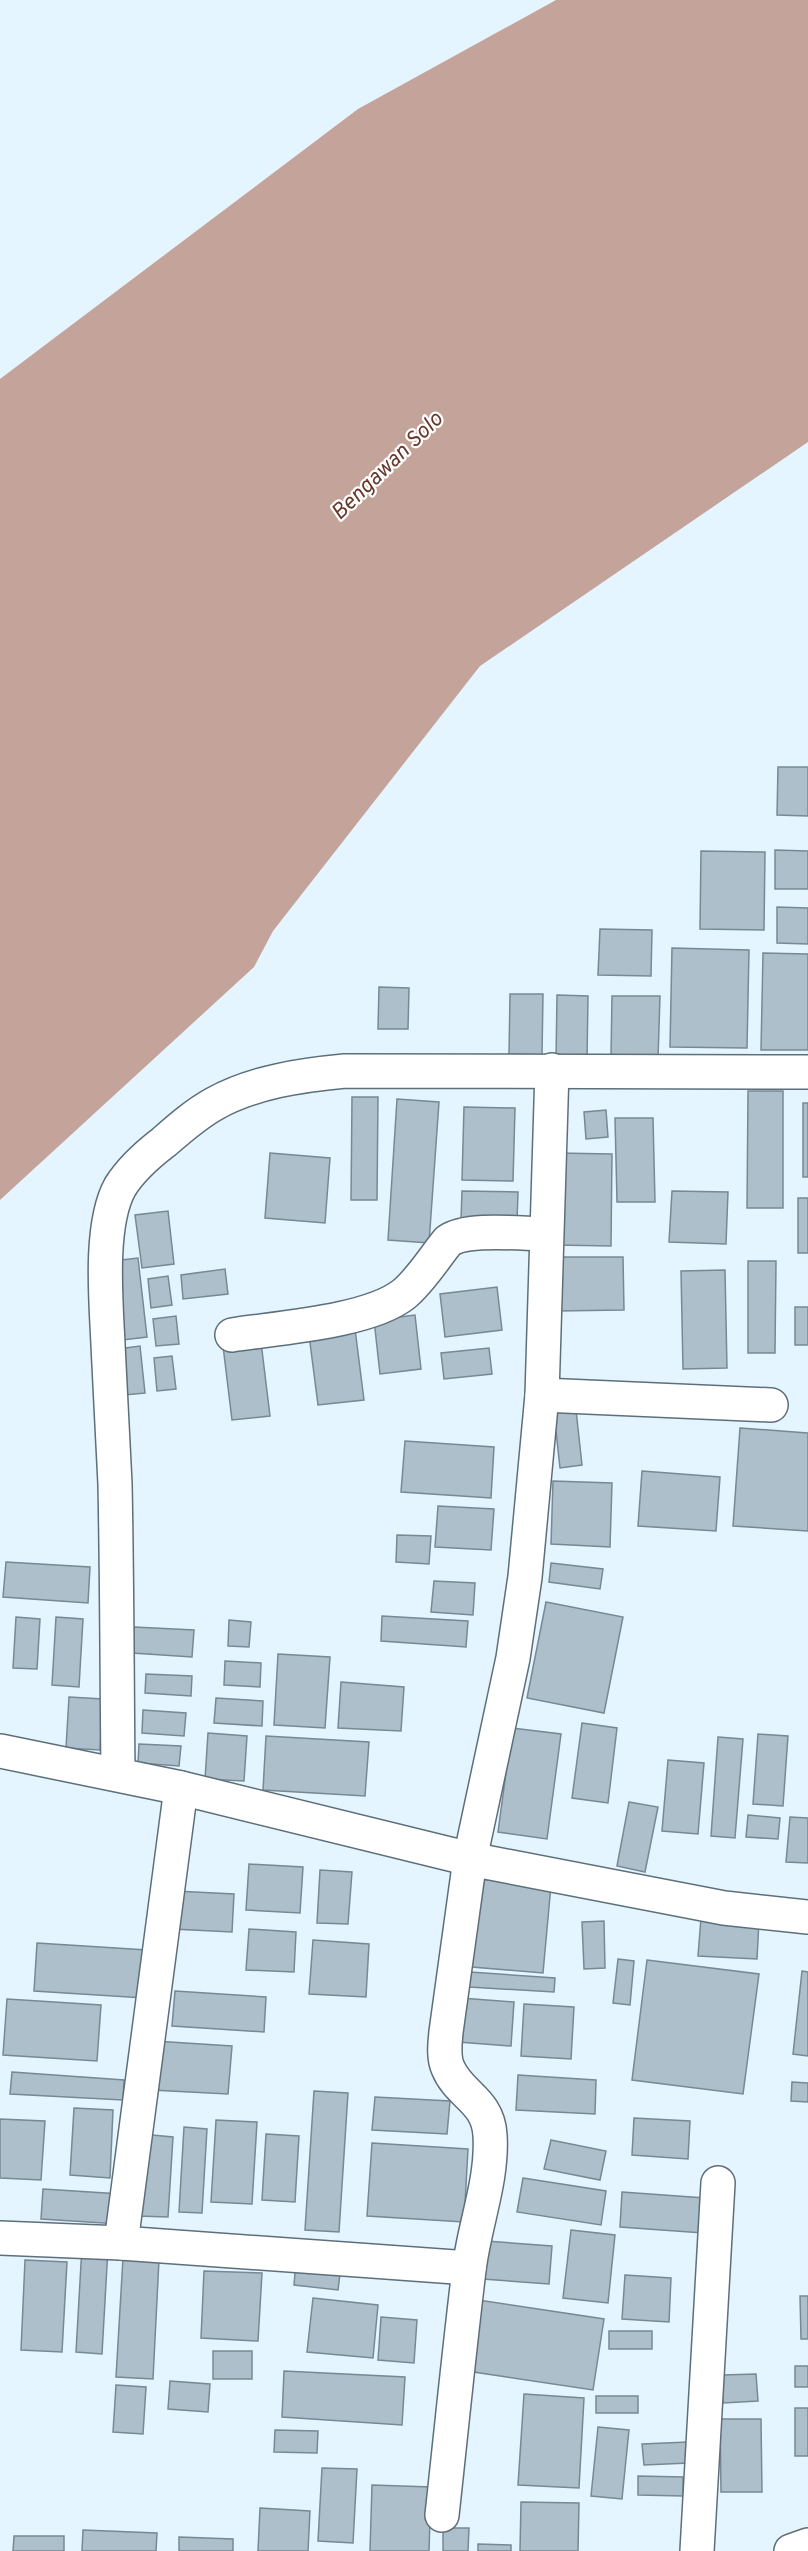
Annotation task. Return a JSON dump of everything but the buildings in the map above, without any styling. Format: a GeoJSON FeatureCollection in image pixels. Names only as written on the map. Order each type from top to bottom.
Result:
{"type":"FeatureCollection","features":[{"type":"Feature","properties":{"kind":"street"},"geometry":{"type":"LineString","coordinates":[[118,1774],[115,1484],[106,1296],[110,1219],[120,1189],[143,1158],[215,1103],[284,1080],[345,1071],[808,1072]]}},
{"type":"Feature","properties":{"kind":"street"},"geometry":{"type":"LineString","coordinates":[[442,2515],[469,2268],[487,2174],[490,2135],[482,2108],[448,2069],[445,2049],[470,1859],[513,1658],[525,1577],[542,1395],[552,1071]]}},
{"type":"Feature","properties":{"kind":"street"},"geometry":{"type":"LineString","coordinates":[[232,1335],[352,1316],[393,1302],[407,1292],[454,1237],[478,1234],[546,1234]]}},
{"type":"Feature","properties":{"kind":"street"},"geometry":{"type":"LineString","coordinates":[[542,1395],[771,1405]]}},
{"type":"Feature","properties":{"kind":"street"},"geometry":{"type":"LineString","coordinates":[[0,1751],[181,1788],[470,1859],[724,1908],[808,1917]]}},
{"type":"Feature","properties":{"kind":"street"},"geometry":{"type":"LineString","coordinates":[[121,2243],[181,1788]]}},
{"type":"Feature","properties":{"kind":"street"},"geometry":{"type":"LineString","coordinates":[[697,2551],[718,2183]]}},
{"type":"Feature","properties":{"kind":"street"},"geometry":{"type":"LineString","coordinates":[[0,2238],[121,2243],[469,2268]]}},
{"type":"Feature","properties":{"kind":"street"},"geometry":{"type":"LineString","coordinates":[[791,2551],[808,2545]]}},
{"type":"Feature","properties":{"kind":"water","name":"Bengawan Solo"},"geometry":{"type":"Polygon","coordinates":[[[556,0],[808,0],[808,442],[480,666],[273,931],[254,967],[0,1200],[0,379],[358,109],[556,0]]]}}]}
